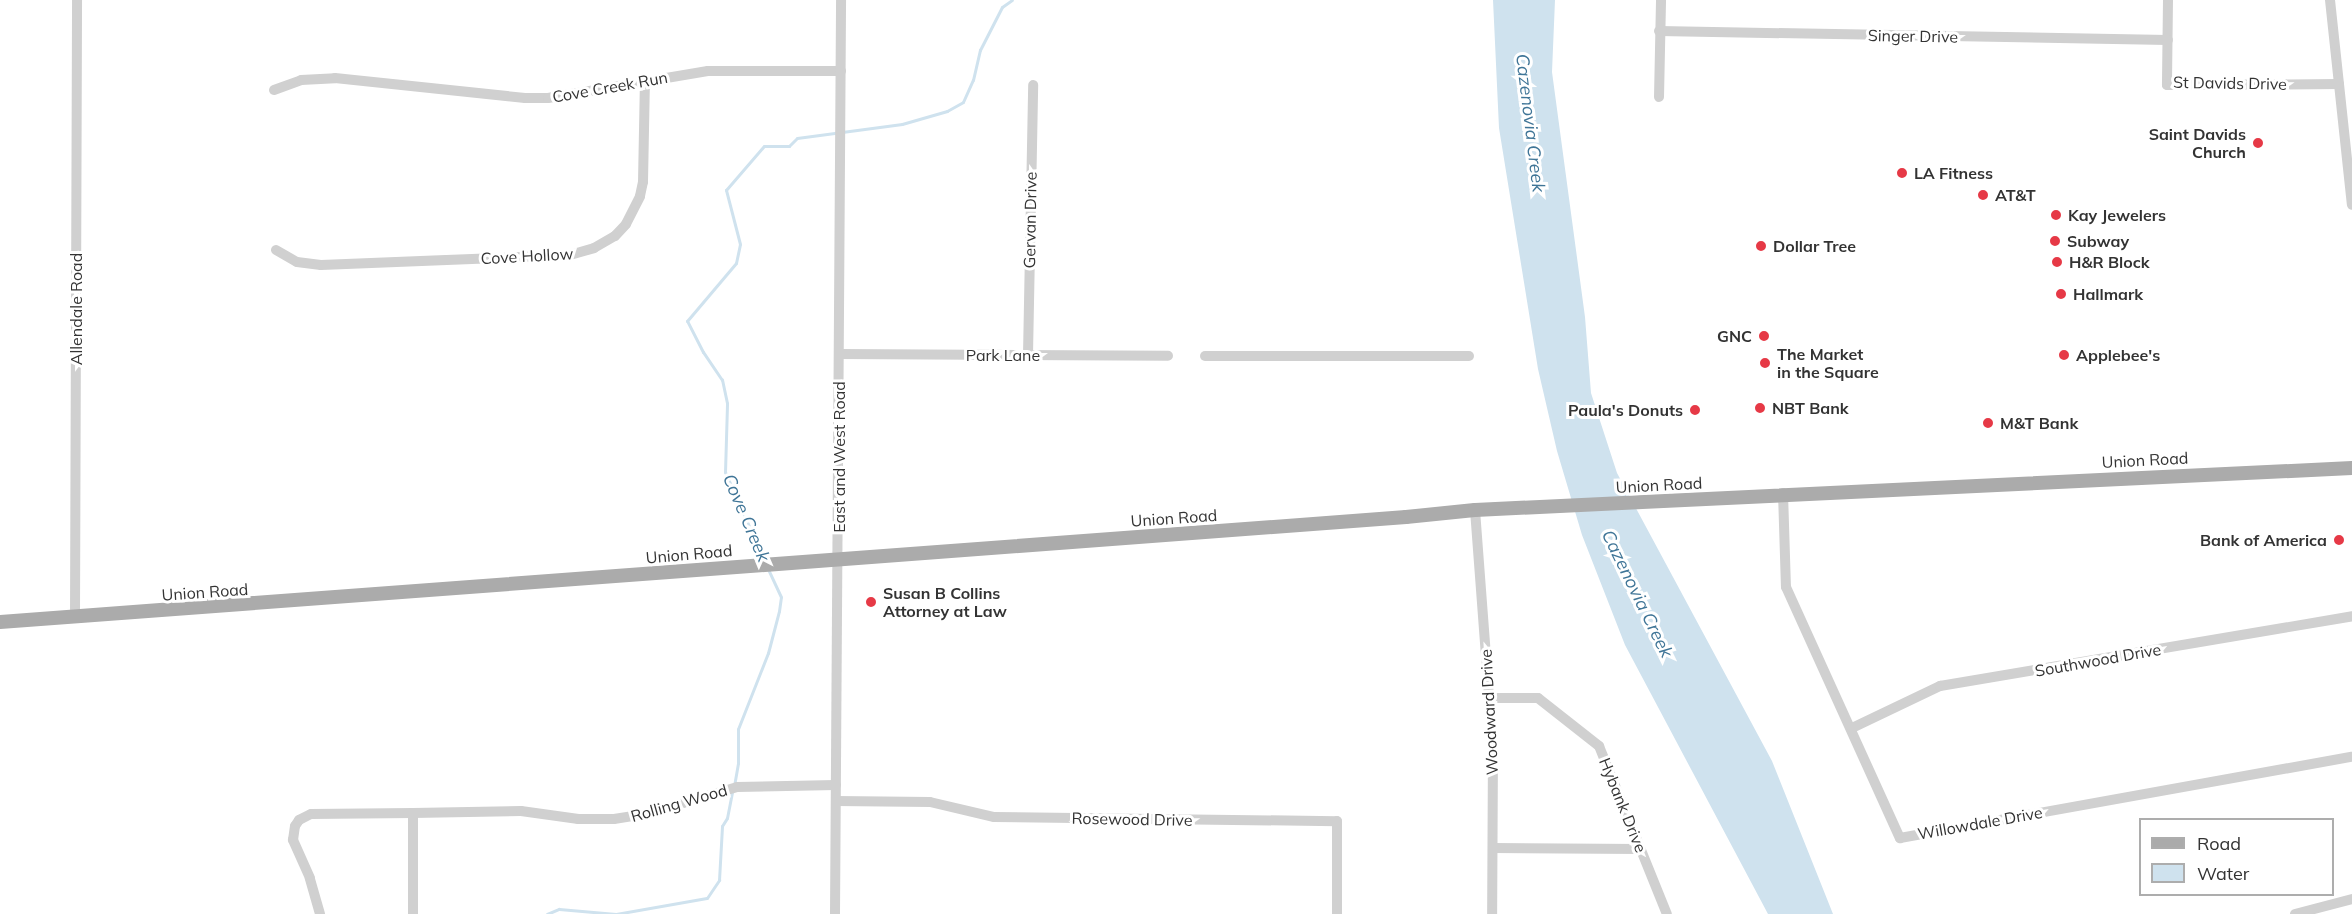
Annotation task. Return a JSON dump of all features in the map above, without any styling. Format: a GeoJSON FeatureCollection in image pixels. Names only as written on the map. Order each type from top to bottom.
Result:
{"type":"FeatureCollection","features":[{"type":"Feature","properties":{"kind":"main road","name":"Union Road"},"geometry":{"type":"LineString","coordinates":[[0,622],[1475,510],[1664,502],[1784,493],[2352,468]]}},
{"type":"Feature","properties":{"kind":"street","name":"Allendale Road"},"geometry":{"type":"LineString","coordinates":[[75,617],[77,0]]}},
{"type":"Feature","properties":{"kind":"street","name":"East and West Road"},"geometry":{"type":"LineString","coordinates":[[835,914],[841,0]]}},
{"type":"Feature","properties":{"kind":"street"},"geometry":{"type":"LineString","coordinates":[[1659,97],[1661,0]]}},
{"type":"Feature","properties":{"kind":"street","name":"St Davids Drive"},"geometry":{"type":"LineString","coordinates":[[2168,0],[2167,85],[2339,84]]}},
{"type":"Feature","properties":{"kind":"street"},"geometry":{"type":"LineString","coordinates":[[2330,0],[2352,205]]}},
{"type":"Feature","properties":{"kind":"street","name":"Singer Drive"},"geometry":{"type":"LineString","coordinates":[[1659,31],[2168,40]]}},
{"type":"Feature","properties":{"kind":"street","name":"Cove Creek Run"},"geometry":{"type":"LineString","coordinates":[[274,90],[301,80],[334,78],[525,98],[548,98],[685,74],[731,70],[841,70]]}},
{"type":"Feature","properties":{"kind":"street","name":"Cove Hollow"},"geometry":{"type":"LineString","coordinates":[[276,250],[297,262],[321,266],[570,255],[594,248],[615,236],[626,224],[640,196],[643,182],[645,81]]}},
{"type":"Feature","properties":{"kind":"street","name":"Gervan Drive"},"geometry":{"type":"LineString","coordinates":[[1028,355],[1033,85]]}},
{"type":"Feature","properties":{"kind":"street","name":"Park Lane"},"geometry":{"type":"LineString","coordinates":[[839,354],[1167,356]]}},
{"type":"Feature","properties":{"kind":"street"},"geometry":{"type":"LineString","coordinates":[[1205,356],[1469,356]]}},
{"type":"Feature","properties":{"kind":"street","name":"Willowdale Drive"},"geometry":{"type":"LineString","coordinates":[[1784,493],[1786,587],[1900,838],[2352,757]]}},
{"type":"Feature","properties":{"kind":"street","name":"Woodward Drive"},"geometry":{"type":"LineString","coordinates":[[1475,510],[1493,747],[1492,914]]}},
{"type":"Feature","properties":{"kind":"street","name":"Southwood Drive"},"geometry":{"type":"LineString","coordinates":[[1852,728],[1940,686],[2352,616]]}},
{"type":"Feature","properties":{"kind":"street","name":"Hybank Drive"},"geometry":{"type":"LineString","coordinates":[[1490,698],[1538,698],[1599,746],[1667,914]]}},
{"type":"Feature","properties":{"kind":"street","name":"Rolling Wood"},"geometry":{"type":"LineString","coordinates":[[320,914],[310,878],[293,840],[293,832],[299,820],[311,814],[521,811],[578,819],[614,819],[650,813],[737,787],[837,785]]}},
{"type":"Feature","properties":{"kind":"street","name":"Rosewood Drive"},"geometry":{"type":"LineString","coordinates":[[836,801],[930,802],[994,817],[1337,821],[1336,914]]}},
{"type":"Feature","properties":{"kind":"street"},"geometry":{"type":"LineString","coordinates":[[413,813],[413,914]]}},
{"type":"Feature","properties":{"kind":"street"},"geometry":{"type":"LineString","coordinates":[[1493,848],[1640,849]]}},
{"type":"Feature","properties":{"kind":"street"},"geometry":{"type":"LineString","coordinates":[[2295,914],[2352,899]]}},
{"type":"Feature","properties":{"kind":"water","name":"Cazenovia Creek"},"geometry":{"type":"Polygon","coordinates":[[[1493,0],[1555,0],[1552,72],[1585,317],[1591,393],[1617,473],[1772,761],[1833,914],[1768,914],[1625,645],[1582,535],[1557,451],[1538,369],[1499,128],[1493,0]]]}},
{"type":"Feature","properties":{"kind":"waterway","name":"Cove Creek"},"geometry":{"type":"LineString","coordinates":[[764,560],[725,472],[727,403],[722,380],[703,352],[687,321],[736,263],[740,244],[726,190],[764,146],[789,146],[797,138],[902,124],[947,111],[963,102],[973,80],[980,50],[1002,7],[1012,0]]}},
{"type":"Feature","properties":{"kind":"waterway","name":"Cove Creek"},"geometry":{"type":"LineString","coordinates":[[734,786],[738,763],[738,729],[768,653],[779,611],[781,597],[768,569]]}},
{"type":"Feature","properties":{"kind":"waterway","name":"Cove Creek"},"geometry":{"type":"LineString","coordinates":[[547,914],[559,909],[616,914],[707,898],[719,880],[722,826],[727,818],[732,792]]}},
{"type":"Feature","properties":{"kind":"place","name":"Saint Davids Church"},"geometry":{"type":"Point","coordinates":[2258,143]}},
{"type":"Feature","properties":{"kind":"place","name":"LA Fitness"},"geometry":{"type":"Point","coordinates":[1902,173]}},
{"type":"Feature","properties":{"kind":"place","name":"AT&T"},"geometry":{"type":"Point","coordinates":[1983,195]}},
{"type":"Feature","properties":{"kind":"place","name":"Kay Jewelers"},"geometry":{"type":"Point","coordinates":[2056,215]}},
{"type":"Feature","properties":{"kind":"place","name":"Subway"},"geometry":{"type":"Point","coordinates":[2055,241]}},
{"type":"Feature","properties":{"kind":"place","name":"Dollar Tree"},"geometry":{"type":"Point","coordinates":[1761,246]}},
{"type":"Feature","properties":{"kind":"place","name":"H&R Block"},"geometry":{"type":"Point","coordinates":[2057,262]}},
{"type":"Feature","properties":{"kind":"place","name":"Hallmark"},"geometry":{"type":"Point","coordinates":[2061,294]}},
{"type":"Feature","properties":{"kind":"place","name":"GNC"},"geometry":{"type":"Point","coordinates":[1764,336]}},
{"type":"Feature","properties":{"kind":"place","name":"Applebee's"},"geometry":{"type":"Point","coordinates":[2064,355]}},
{"type":"Feature","properties":{"kind":"place","name":"The Market in the Square"},"geometry":{"type":"Point","coordinates":[1765,363]}},
{"type":"Feature","properties":{"kind":"place","name":"NBT Bank"},"geometry":{"type":"Point","coordinates":[1760,408]}},
{"type":"Feature","properties":{"kind":"place","name":"Paula's Donuts"},"geometry":{"type":"Point","coordinates":[1695,410]}},
{"type":"Feature","properties":{"kind":"place","name":"M&T Bank"},"geometry":{"type":"Point","coordinates":[1988,423]}},
{"type":"Feature","properties":{"kind":"place","name":"Bank of America"},"geometry":{"type":"Point","coordinates":[2339,540]}},
{"type":"Feature","properties":{"kind":"place","name":"Susan B Collins Attorney at Law"},"geometry":{"type":"Point","coordinates":[871,602]}}]}
